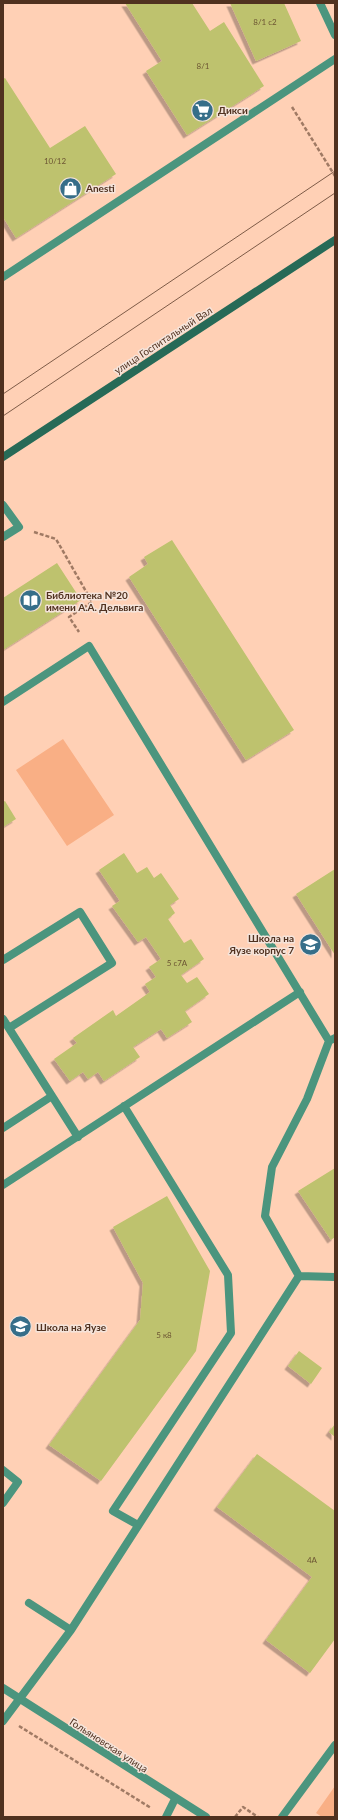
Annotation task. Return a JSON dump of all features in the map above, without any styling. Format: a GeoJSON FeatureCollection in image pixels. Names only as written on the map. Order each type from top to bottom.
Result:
{"type":"FeatureCollection","features":[{"type":"Feature","properties":{"kind":"main road","name":"улица Госпитальный Вал"},"geometry":{"type":"LineString","coordinates":[[3,457],[335,240]]}},
{"type":"Feature","properties":{"kind":"street"},"geometry":{"type":"LineString","coordinates":[[320,3],[335,35]]}},
{"type":"Feature","properties":{"kind":"street"},"geometry":{"type":"LineString","coordinates":[[3,277],[283,92],[335,60]]}},
{"type":"Feature","properties":{"kind":"street"},"geometry":{"type":"LineString","coordinates":[[3,505],[19,527],[3,537]]}},
{"type":"Feature","properties":{"kind":"street"},"geometry":{"type":"LineString","coordinates":[[3,702],[89,646],[300,992],[332,1039],[307,1099],[272,1167],[265,1216],[299,1276]]}},
{"type":"Feature","properties":{"kind":"street"},"geometry":{"type":"LineString","coordinates":[[3,960],[80,912],[112,963],[9,1028]]}},
{"type":"Feature","properties":{"kind":"street"},"geometry":{"type":"LineString","coordinates":[[3,1185],[300,992]]}},
{"type":"Feature","properties":{"kind":"street"},"geometry":{"type":"LineString","coordinates":[[3,1018],[78,1137]]}},
{"type":"Feature","properties":{"kind":"street"},"geometry":{"type":"LineString","coordinates":[[3,1128],[52,1096]]}},
{"type":"Feature","properties":{"kind":"street"},"geometry":{"type":"LineString","coordinates":[[124,1106],[228,1275],[231,1333],[113,1511],[138,1525]]}},
{"type":"Feature","properties":{"kind":"street"},"geometry":{"type":"LineString","coordinates":[[299,1276],[335,1277]]}},
{"type":"Feature","properties":{"kind":"street"},"geometry":{"type":"LineString","coordinates":[[5,1719],[70,1630],[299,1276]]}},
{"type":"Feature","properties":{"kind":"street"},"geometry":{"type":"LineString","coordinates":[[3,1470],[18,1482],[3,1503]]}},
{"type":"Feature","properties":{"kind":"street"},"geometry":{"type":"LineString","coordinates":[[29,1603],[70,1630]]}},
{"type":"Feature","properties":{"kind":"street","name":"Гольяновская улица"},"geometry":{"type":"LineString","coordinates":[[3,1688],[206,1817]]}},
{"type":"Feature","properties":{"kind":"street"},"geometry":{"type":"LineString","coordinates":[[282,1817],[335,1745]]}},
{"type":"Feature","properties":{"kind":"street"},"geometry":{"type":"LineString","coordinates":[[166,1817],[175,1798]]}},
{"type":"Feature","properties":{"kind":"path"},"geometry":{"type":"LineString","coordinates":[[283,92],[335,176]]}},
{"type":"Feature","properties":{"kind":"path"},"geometry":{"type":"LineString","coordinates":[[19,527],[56,539],[92,602],[69,617],[89,646]]}},
{"type":"Feature","properties":{"kind":"path"},"geometry":{"type":"LineString","coordinates":[[5,1719],[152,1809]]}},
{"type":"Feature","properties":{"kind":"path"},"geometry":{"type":"LineString","coordinates":[[235,1817],[243,1807],[258,1817]]}},
{"type":"Feature","properties":{"kind":"shaded area"},"geometry":{"type":"Polygon","coordinates":[[[63,739],[114,815],[67,846],[16,770],[63,739]]]}},
{"type":"Feature","properties":{"kind":"shaded area"},"geometry":{"type":"Polygon","coordinates":[[[335,1786],[335,1817],[322,1817],[316,1813],[335,1786]]]}},
{"type":"Feature","properties":{"kind":"building"},"geometry":{"type":"Polygon","coordinates":[[[125,3],[192,3],[210,31],[224,22],[264,86],[187,135],[146,71],[162,61],[125,3]]]}},
{"type":"Feature","properties":{"kind":"building"},"geometry":{"type":"Polygon","coordinates":[[[230,3],[284,3],[301,41],[256,61],[230,3]]]}},
{"type":"Feature","properties":{"kind":"building"},"geometry":{"type":"Polygon","coordinates":[[[5,78],[50,148],[85,126],[116,174],[16,238],[3,217],[3,79],[5,78]]]}},
{"type":"Feature","properties":{"kind":"building"},"geometry":{"type":"Polygon","coordinates":[[[172,540],[294,730],[246,760],[129,577],[148,564],[144,557],[172,540]]]}},
{"type":"Feature","properties":{"kind":"building"},"geometry":{"type":"Polygon","coordinates":[[[57,563],[81,600],[3,650],[3,598],[57,563]]]}},
{"type":"Feature","properties":{"kind":"building"},"geometry":{"type":"Polygon","coordinates":[[[5,801],[16,819],[3,827],[3,802],[5,801]]]}},
{"type":"Feature","properties":{"kind":"building"},"geometry":{"type":"Polygon","coordinates":[[[124,853],[137,873],[147,867],[154,878],[161,873],[179,899],[170,905],[175,913],[168,919],[184,943],[191,939],[204,959],[181,975],[187,983],[197,977],[209,994],[185,1011],[192,1022],[167,1038],[161,1029],[133,1047],[140,1057],[104,1081],[98,1072],[88,1079],[83,1072],[70,1081],[54,1059],[77,1043],[73,1038],[113,1010],[116,1016],[150,992],[145,984],[156,977],[149,967],[161,959],[146,937],[138,942],[112,906],[120,901],[99,870],[124,853]]]}},
{"type":"Feature","properties":{"kind":"building"},"geometry":{"type":"Polygon","coordinates":[[[335,869],[335,955],[296,894],[335,869]]]}},
{"type":"Feature","properties":{"kind":"building"},"geometry":{"type":"Polygon","coordinates":[[[335,1168],[335,1237],[331,1240],[298,1191],[335,1168]]]}},
{"type":"Feature","properties":{"kind":"building"},"geometry":{"type":"Polygon","coordinates":[[[167,1196],[210,1271],[196,1351],[101,1481],[49,1445],[140,1320],[143,1283],[113,1227],[167,1196]]]}},
{"type":"Feature","properties":{"kind":"building"},"geometry":{"type":"Polygon","coordinates":[[[299,1351],[322,1368],[311,1384],[288,1366],[299,1351]]]}},
{"type":"Feature","properties":{"kind":"building"},"geometry":{"type":"Polygon","coordinates":[[[335,1424],[335,1437],[329,1432],[335,1424]]]}},
{"type":"Feature","properties":{"kind":"building"},"geometry":{"type":"Polygon","coordinates":[[[257,1454],[335,1511],[335,1639],[310,1673],[266,1640],[312,1577],[217,1507],[257,1454]]]}},
{"type":"Feature","properties":{"kind":"tram line"},"geometry":{"type":"LineString","coordinates":[[3,394],[335,171]]}},
{"type":"Feature","properties":{"kind":"tram line"},"geometry":{"type":"LineString","coordinates":[[3,416],[335,193]]}},
{"type":"Feature","properties":{"kind":"place","name":"Дикси"},"geometry":{"type":"Point","coordinates":[203,110]}},
{"type":"Feature","properties":{"kind":"place","name":"Anesti"},"geometry":{"type":"Point","coordinates":[70,188]}},
{"type":"Feature","properties":{"kind":"place","name":"Библиотека №20 имени А.А. Дельвига"},"geometry":{"type":"Point","coordinates":[30,601]}},
{"type":"Feature","properties":{"kind":"place","name":"Школа на Яузе корпус 7"},"geometry":{"type":"Point","coordinates":[310,944]}},
{"type":"Feature","properties":{"kind":"place","name":"Школа на Яузе"},"geometry":{"type":"Point","coordinates":[20,1327]}}]}
